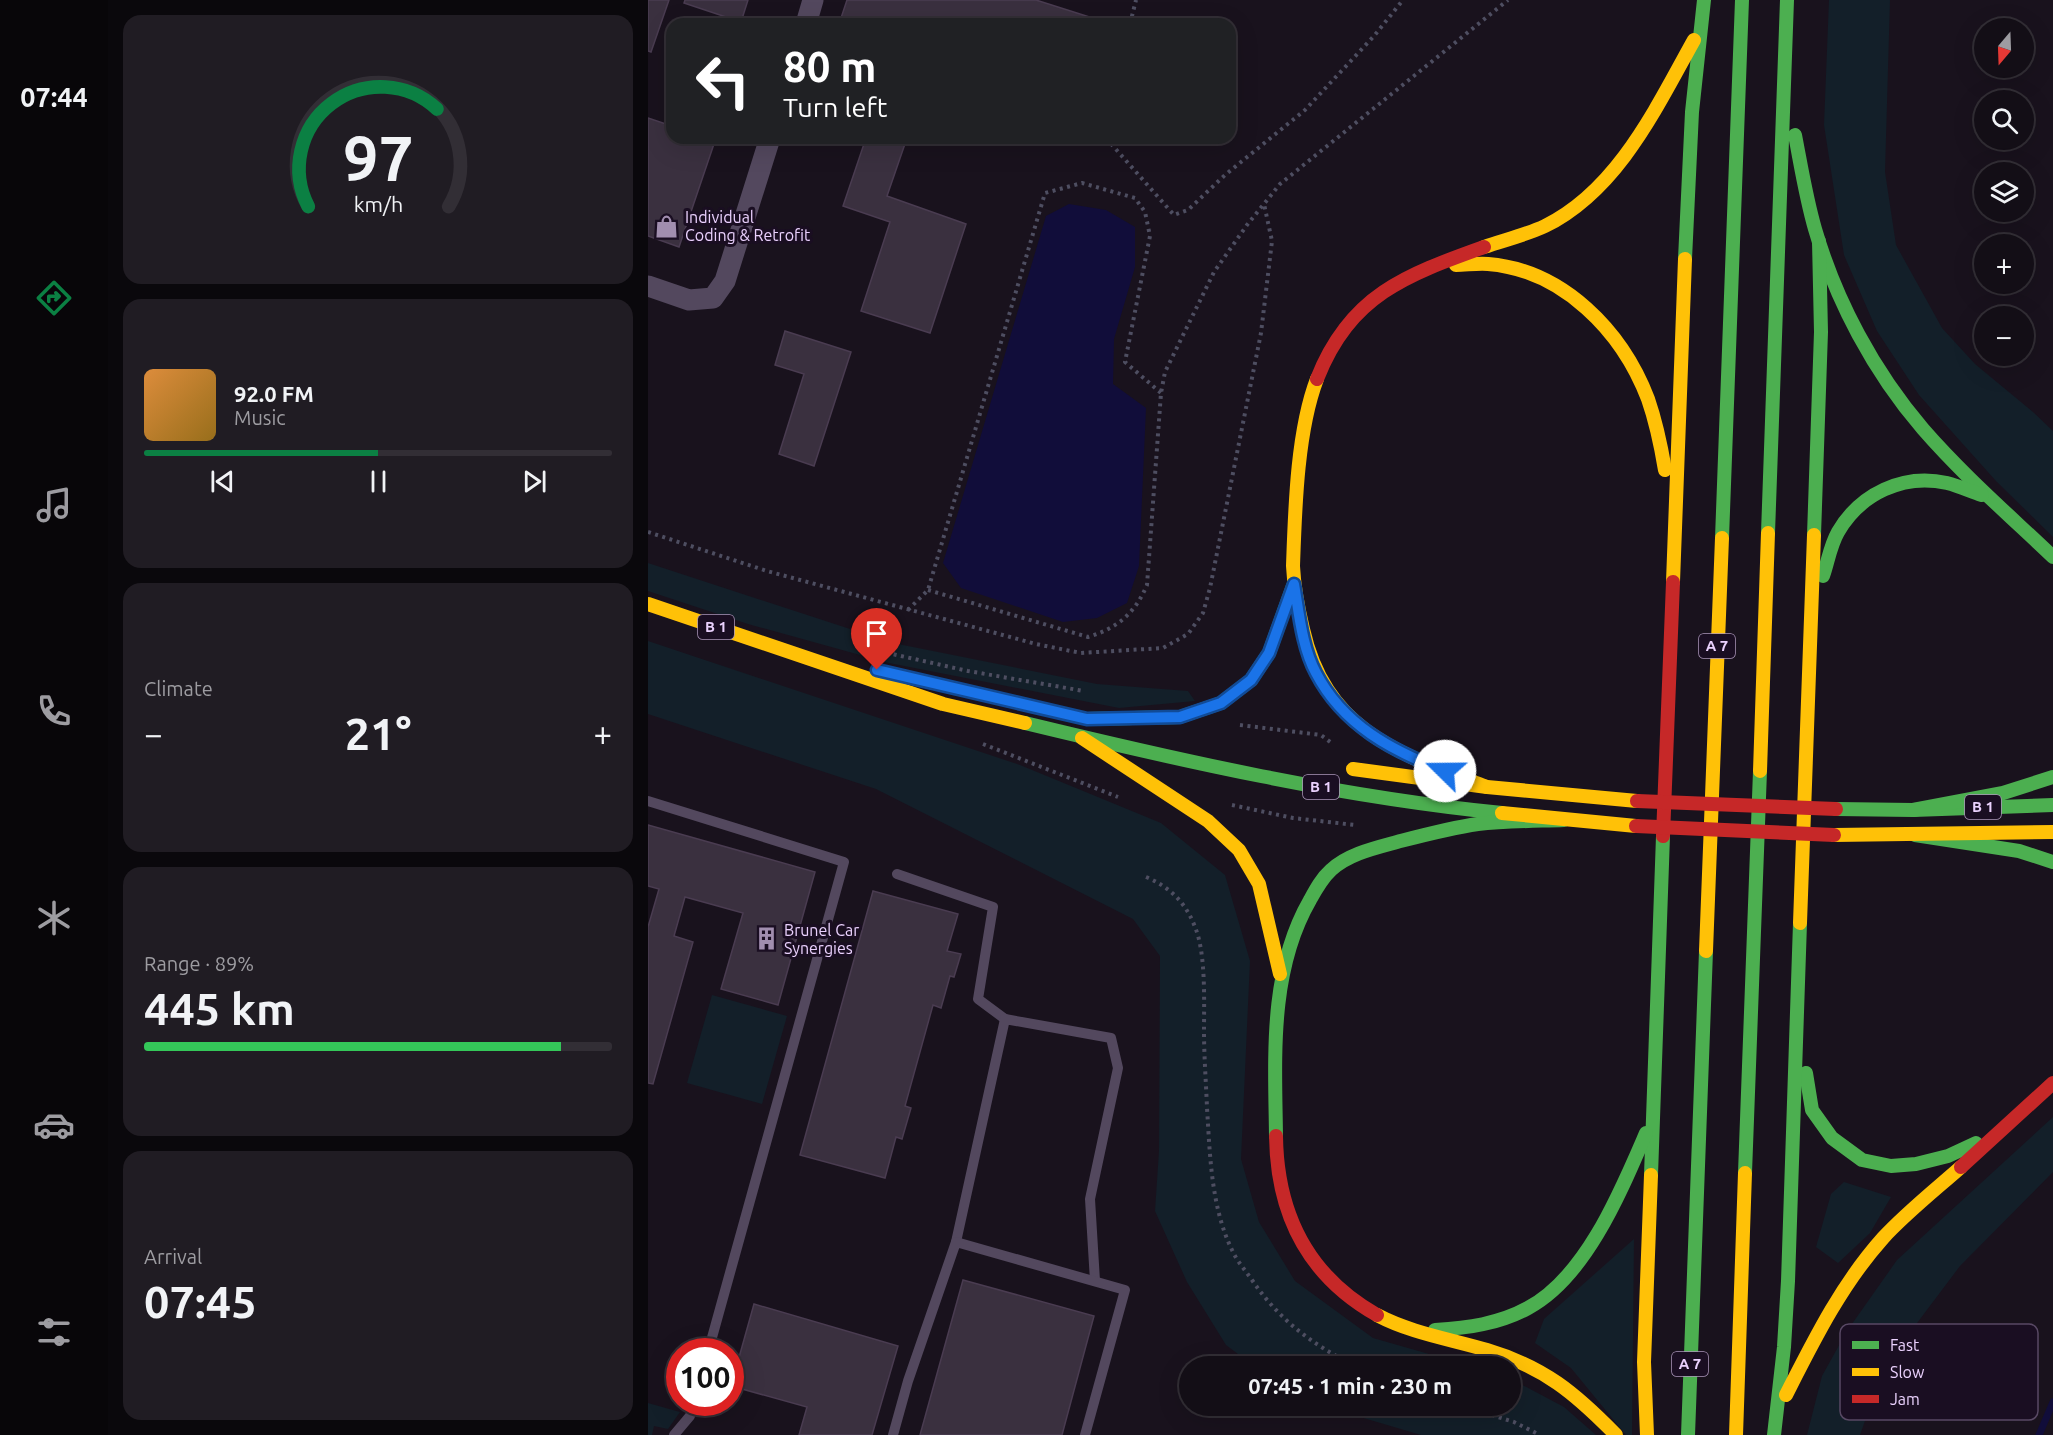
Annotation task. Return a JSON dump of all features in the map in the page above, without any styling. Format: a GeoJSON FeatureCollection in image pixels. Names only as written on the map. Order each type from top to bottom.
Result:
{"type":"FeatureCollection","features":[{"type":"Feature","properties":{"kind":"main road"},"geometry":{"type":"LineString","coordinates":[[1647,1435],[1644,1362],[1689,166],[1699,31],[1704,0]]}},
{"type":"Feature","properties":{"kind":"main road","name":"A 7"},"geometry":{"type":"LineString","coordinates":[[1688,1435],[1742,0]]}},
{"type":"Feature","properties":{"kind":"main road"},"geometry":{"type":"LineString","coordinates":[[1736,1435],[1787,0]]}},
{"type":"Feature","properties":{"kind":"main road"},"geometry":{"type":"LineString","coordinates":[[1487,787],[1424,763],[1376,740],[1338,706],[1315,673],[1304,638],[1294,584],[1299,462],[1304,425],[1313,387],[1328,352],[1351,320],[1373,297],[1404,279],[1545,226],[1583,202],[1614,171],[1648,123],[1699,31]]}},
{"type":"Feature","properties":{"kind":"main road"},"geometry":{"type":"LineString","coordinates":[[1784,79],[1818,241],[1848,314],[1876,365],[1906,408],[1947,455],[2053,557]]}},
{"type":"Feature","properties":{"kind":"main road"},"geometry":{"type":"LineString","coordinates":[[1773,1435],[1784,1347],[1788,1281],[1821,332],[1818,241]]}},
{"type":"Feature","properties":{"kind":"main road"},"geometry":{"type":"LineString","coordinates":[[1431,269],[1465,264],[1491,264],[1520,269],[1546,279],[1573,294],[1596,315],[1614,336],[1631,362],[1645,391],[1659,437],[1675,529]]}},
{"type":"Feature","properties":{"kind":"main road"},"geometry":{"type":"LineString","coordinates":[[1812,604],[1838,532],[1858,506],[1884,487],[1911,480],[1945,482],[1992,499]]}},
{"type":"Feature","properties":{"kind":"main road"},"geometry":{"type":"LineString","coordinates":[[1142,731],[1081,718],[1180,717],[1221,703],[1251,680],[1269,653],[1294,584]]}},
{"type":"Feature","properties":{"kind":"main road","name":"B 1"},"geometry":{"type":"LineString","coordinates":[[648,604],[943,704],[1182,761],[1383,797],[1564,820],[1635,826],[1834,835],[2053,832]]}},
{"type":"Feature","properties":{"kind":"main road","name":"B 1"},"geometry":{"type":"LineString","coordinates":[[784,650],[900,675]]}},
{"type":"Feature","properties":{"kind":"main road"},"geometry":{"type":"LineString","coordinates":[[1082,738],[1208,821],[1239,850],[1259,884],[1272,933],[1281,982]]}},
{"type":"Feature","properties":{"kind":"main road","name":"B 1"},"geometry":{"type":"LineString","coordinates":[[1341,767],[1487,787],[1637,801],[1913,810],[2053,805]]}},
{"type":"Feature","properties":{"kind":"main road"},"geometry":{"type":"LineString","coordinates":[[1913,810],[2014,790],[2053,777]]}},
{"type":"Feature","properties":{"kind":"main road"},"geometry":{"type":"LineString","coordinates":[[1564,820],[1487,823],[1424,835],[1369,850],[1333,868],[1302,910],[1281,982],[1275,1059],[1276,1148],[1281,1190],[1294,1229],[1311,1258],[1337,1287],[1369,1311],[1415,1330],[1514,1359],[1539,1370],[1590,1408],[1616,1435]]}},
{"type":"Feature","properties":{"kind":"main road"},"geometry":{"type":"LineString","coordinates":[[1915,835],[2019,851],[2053,862]]}},
{"type":"Feature","properties":{"kind":"main road"},"geometry":{"type":"LineString","coordinates":[[1797,1015],[1812,1110],[1832,1138],[1862,1160],[1891,1166],[1916,1164],[1948,1156],[1996,1134]]}},
{"type":"Feature","properties":{"kind":"main road"},"geometry":{"type":"LineString","coordinates":[[1776,1412],[1828,1314],[1861,1265],[1884,1237],[2053,1083]]}},
{"type":"Feature","properties":{"kind":"main road"},"geometry":{"type":"LineString","coordinates":[[1415,1330],[1453,1329],[1490,1323],[1513,1315],[1540,1301],[1568,1275],[1595,1240],[1618,1197],[1653,1117]]}},
{"type":"Feature","properties":{"kind":"street"},"geometry":{"type":"LineString","coordinates":[[808,18],[813,0]]}},
{"type":"Feature","properties":{"kind":"street"},"geometry":{"type":"LineString","coordinates":[[648,286],[689,300],[713,298],[725,281],[768,144]]}},
{"type":"Feature","properties":{"kind":"lane"},"geometry":{"type":"LineString","coordinates":[[648,801],[844,862],[712,1338]]}},
{"type":"Feature","properties":{"kind":"lane"},"geometry":{"type":"LineString","coordinates":[[897,874],[993,907],[978,999],[1005,1019],[1111,1038],[1118,1068],[1090,1199],[1095,1281]]}},
{"type":"Feature","properties":{"kind":"lane"},"geometry":{"type":"LineString","coordinates":[[893,1435],[956,1242],[1005,1019]]}},
{"type":"Feature","properties":{"kind":"lane"},"geometry":{"type":"LineString","coordinates":[[956,1242],[1125,1290],[1085,1435]]}},
{"type":"Feature","properties":{"kind":"lane"},"geometry":{"type":"LineString","coordinates":[[674,1435],[690,1416]]}},
{"type":"Feature","properties":{"kind":"path"},"geometry":{"type":"LineString","coordinates":[[1132,18],[1136,0]]}},
{"type":"Feature","properties":{"kind":"path"},"geometry":{"type":"LineString","coordinates":[[1111,144],[1174,214],[1188,210],[1225,175],[1305,110],[1374,36],[1403,0]]}},
{"type":"Feature","properties":{"kind":"path"},"geometry":{"type":"LineString","coordinates":[[928,590],[1089,637],[1101,633],[1122,620],[1139,604],[1148,585],[1161,393],[1166,372],[1214,272],[1235,241],[1280,184],[1508,0]]}},
{"type":"Feature","properties":{"kind":"path"},"geometry":{"type":"LineString","coordinates":[[908,610],[928,590],[1046,193],[1082,183],[1135,198],[1145,212],[1150,236],[1125,362],[1161,393]]}},
{"type":"Feature","properties":{"kind":"path"},"geometry":{"type":"LineString","coordinates":[[648,532],[767,571],[1036,644],[1081,653],[1163,648],[1188,634],[1203,613],[1210,588],[1261,333],[1272,241],[1263,204]]}},
{"type":"Feature","properties":{"kind":"path"},"geometry":{"type":"LineString","coordinates":[[1146,877],[1180,899],[1199,937],[1204,988],[1204,1045],[1211,1165],[1220,1216],[1230,1246],[1264,1298],[1283,1319],[1320,1348],[1336,1356]]}},
{"type":"Feature","properties":{"kind":"path"},"geometry":{"type":"LineString","coordinates":[[1495,1416],[1514,1422],[1540,1435]]}},
{"type":"Feature","properties":{"kind":"shaded area"},"geometry":{"type":"Polygon","coordinates":[[[1829,0],[1890,0],[1885,172],[1896,245],[1942,328],[1974,363],[1974,366],[1977,366],[2053,431],[2053,537],[1996,481],[1919,395],[1877,331],[1844,255],[1824,125],[1829,0]]]}},
{"type":"Feature","properties":{"kind":"shaded area"},"geometry":{"type":"Polygon","coordinates":[[[1069,204],[1106,210],[1135,227],[1135,267],[1114,339],[1113,384],[1146,408],[1139,566],[1127,603],[1097,618],[1063,622],[961,588],[943,563],[1046,216],[1069,204]]]}},
{"type":"Feature","properties":{"kind":"shaded area"},"geometry":{"type":"Polygon","coordinates":[[[648,563],[893,643],[1097,684],[1188,691],[1195,701],[1119,708],[889,663],[748,624],[648,591],[648,563]]]}},
{"type":"Feature","properties":{"kind":"shaded area"},"geometry":{"type":"Polygon","coordinates":[[[648,641],[1020,765],[1161,823],[1225,875],[1250,961],[1241,1159],[1259,1222],[1295,1281],[1373,1338],[1436,1356],[1241,1356],[1226,1345],[1187,1282],[1155,1211],[1159,1151],[1160,956],[1133,919],[876,789],[648,714],[648,641]]]}},
{"type":"Feature","properties":{"kind":"shaded area"},"geometry":{"type":"Polygon","coordinates":[[[712,995],[787,1016],[762,1104],[687,1083],[712,995]]]}},
{"type":"Feature","properties":{"kind":"shaded area"},"geometry":{"type":"Polygon","coordinates":[[[2053,1117],[2053,1172],[1960,1266],[1916,1324],[1852,1324],[1897,1260],[2053,1117]]]}},
{"type":"Feature","properties":{"kind":"shaded area"},"geometry":{"type":"Polygon","coordinates":[[[1844,1182],[1891,1197],[1870,1233],[1838,1263],[1816,1247],[1831,1194],[1844,1182]]]}},
{"type":"Feature","properties":{"kind":"shaded area"},"geometry":{"type":"Polygon","coordinates":[[[1634,1239],[1632,1435],[1626,1435],[1571,1368],[1535,1343],[1544,1319],[1634,1239]]]}},
{"type":"Feature","properties":{"kind":"shaded area"},"geometry":{"type":"Polygon","coordinates":[[[1840,1344],[1840,1420],[1865,1420],[1860,1435],[1807,1435],[1822,1376],[1840,1344]]]}},
{"type":"Feature","properties":{"kind":"shaded area"},"geometry":{"type":"Polygon","coordinates":[[[1521,1384],[1564,1407],[1596,1435],[1421,1435],[1357,1416],[1521,1416],[1521,1384]]]}},
{"type":"Feature","properties":{"kind":"shaded area"},"geometry":{"type":"Polygon","coordinates":[[[648,1403],[666,1408],[666,1416],[677,1416],[668,1429],[654,1426],[652,1435],[648,1435],[648,1403]]]}},
{"type":"Feature","properties":{"kind":"building"},"geometry":{"type":"Polygon","coordinates":[[[648,0],[669,0],[651,52],[648,51],[648,0]]]}},
{"type":"Feature","properties":{"kind":"building"},"geometry":{"type":"Polygon","coordinates":[[[685,0],[748,0],[742,18],[729,18],[684,3],[685,0]]]}},
{"type":"Feature","properties":{"kind":"building"},"geometry":{"type":"Polygon","coordinates":[[[847,0],[1036,0],[1093,18],[950,17],[841,18],[847,0]]]}},
{"type":"Feature","properties":{"kind":"building"},"geometry":{"type":"Polygon","coordinates":[[[648,118],[666,124],[666,144],[714,144],[679,247],[648,236],[648,118]]]}},
{"type":"Feature","properties":{"kind":"building"},"geometry":{"type":"Polygon","coordinates":[[[864,144],[905,144],[887,196],[966,224],[930,333],[861,311],[890,222],[843,206],[864,144]]]}},
{"type":"Feature","properties":{"kind":"building"},"geometry":{"type":"Polygon","coordinates":[[[785,331],[851,352],[814,466],[779,454],[804,374],[775,365],[785,331]]]}},
{"type":"Feature","properties":{"kind":"building","name":"Brunel Car Synergies"},"geometry":{"type":"Polygon","coordinates":[[[648,825],[815,872],[778,1005],[721,989],[743,913],[685,897],[674,936],[693,942],[653,1084],[648,1083],[648,927],[659,889],[648,886],[648,825]]]}},
{"type":"Feature","properties":{"kind":"building"},"geometry":{"type":"Polygon","coordinates":[[[873,891],[958,914],[947,951],[961,954],[954,977],[950,976],[941,1008],[933,1005],[905,1106],[911,1108],[902,1139],[896,1137],[885,1178],[800,1155],[873,891]]]}},
{"type":"Feature","properties":{"kind":"building"},"geometry":{"type":"Polygon","coordinates":[[[963,1280],[1094,1316],[1062,1435],[920,1435],[963,1280]]]}},
{"type":"Feature","properties":{"kind":"building"},"geometry":{"type":"Polygon","coordinates":[[[754,1304],[898,1346],[872,1435],[799,1435],[807,1407],[744,1390],[744,1340],[754,1304]]]}},
{"type":"Feature","properties":{"kind":"waterway"},"geometry":{"type":"LineString","coordinates":[[2039,1435],[2053,1402]]}},
{"type":"Feature","properties":{"kind":"traffic: fast"},"geometry":{"type":"LineString","coordinates":[[1685,259],[1692,112],[1704,0]]}},
{"type":"Feature","properties":{"kind":"traffic: fast"},"geometry":{"type":"LineString","coordinates":[[1722,538],[1742,0]]}},
{"type":"Feature","properties":{"kind":"traffic: fast"},"geometry":{"type":"LineString","coordinates":[[1768,533],[1787,0]]}},
{"type":"Feature","properties":{"kind":"traffic: fast"},"geometry":{"type":"LineString","coordinates":[[1795,135],[1809,206],[1824,256],[1845,309],[1873,360],[1905,407],[1938,446],[2053,557]]}},
{"type":"Feature","properties":{"kind":"traffic: fast"},"geometry":{"type":"LineString","coordinates":[[1814,535],[1821,332],[1819,241]]}},
{"type":"Feature","properties":{"kind":"traffic: fast"},"geometry":{"type":"LineString","coordinates":[[1823,576],[1835,537],[1847,519],[1858,507],[1884,490],[1914,481],[1931,481],[1951,484],[1982,495]]}},
{"type":"Feature","properties":{"kind":"traffic: fast"},"geometry":{"type":"LineString","coordinates":[[1087,719],[1180,717],[1221,703],[1251,680],[1269,653],[1293,586]]}},
{"type":"Feature","properties":{"kind":"traffic: fast"},"geometry":{"type":"LineString","coordinates":[[1025,723],[1143,751],[1322,788],[1502,813]]}},
{"type":"Feature","properties":{"kind":"traffic: fast"},"geometry":{"type":"LineString","coordinates":[[1745,1173],[1760,771]]}},
{"type":"Feature","properties":{"kind":"traffic: fast"},"geometry":{"type":"LineString","coordinates":[[1913,810],[2003,793],[2053,777]]}},
{"type":"Feature","properties":{"kind":"traffic: fast"},"geometry":{"type":"LineString","coordinates":[[1836,809],[1913,810],[2053,805]]}},
{"type":"Feature","properties":{"kind":"traffic: fast"},"geometry":{"type":"LineString","coordinates":[[1276,1136],[1276,1045],[1281,985],[1287,956],[1297,927],[1315,892],[1328,873],[1338,864],[1362,852],[1447,830],[1489,823],[1564,820]]}},
{"type":"Feature","properties":{"kind":"traffic: fast"},"geometry":{"type":"LineString","coordinates":[[1915,835],[2019,851],[2053,862]]}},
{"type":"Feature","properties":{"kind":"traffic: fast"},"geometry":{"type":"LineString","coordinates":[[1651,1175],[1663,836]]}},
{"type":"Feature","properties":{"kind":"traffic: fast"},"geometry":{"type":"LineString","coordinates":[[1774,1435],[1784,1347],[1788,1281],[1800,923]]}},
{"type":"Feature","properties":{"kind":"traffic: fast"},"geometry":{"type":"LineString","coordinates":[[1688,1435],[1706,951]]}},
{"type":"Feature","properties":{"kind":"traffic: fast"},"geometry":{"type":"LineString","coordinates":[[1806,1073],[1812,1110],[1832,1138],[1862,1160],[1891,1166],[1916,1164],[1948,1156],[1976,1143]]}},
{"type":"Feature","properties":{"kind":"traffic: fast"},"geometry":{"type":"LineString","coordinates":[[1435,1330],[1471,1326],[1506,1318],[1528,1308],[1549,1294],[1567,1276],[1599,1231],[1613,1206],[1646,1133]]}},
{"type":"Feature","properties":{"kind":"traffic: slow"},"geometry":{"type":"LineString","coordinates":[[1484,247],[1545,226],[1571,210],[1594,191],[1633,145],[1694,40]]}},
{"type":"Feature","properties":{"kind":"traffic: slow"},"geometry":{"type":"LineString","coordinates":[[1673,582],[1685,259]]}},
{"type":"Feature","properties":{"kind":"traffic: slow"},"geometry":{"type":"LineString","coordinates":[[1456,265],[1484,264],[1515,269],[1541,278],[1565,291],[1586,308],[1606,328],[1623,350],[1637,374],[1653,416],[1665,470]]}},
{"type":"Feature","properties":{"kind":"traffic: slow"},"geometry":{"type":"LineString","coordinates":[[1317,379],[1310,400],[1301,446],[1293,566],[1299,613],[1314,664],[1329,692],[1348,715],[1371,734],[1424,763],[1487,787]]}},
{"type":"Feature","properties":{"kind":"traffic: slow"},"geometry":{"type":"LineString","coordinates":[[1760,771],[1768,533]]}},
{"type":"Feature","properties":{"kind":"traffic: slow"},"geometry":{"type":"LineString","coordinates":[[1800,923],[1814,535]]}},
{"type":"Feature","properties":{"kind":"traffic: slow"},"geometry":{"type":"LineString","coordinates":[[1706,951],[1722,538]]}},
{"type":"Feature","properties":{"kind":"traffic: slow"},"geometry":{"type":"LineString","coordinates":[[648,604],[943,704],[1025,723]]}},
{"type":"Feature","properties":{"kind":"traffic: slow"},"geometry":{"type":"LineString","coordinates":[[1082,738],[1208,821],[1239,850],[1259,884],[1280,974]]}},
{"type":"Feature","properties":{"kind":"traffic: slow"},"geometry":{"type":"LineString","coordinates":[[1353,769],[1487,787],[1637,801]]}},
{"type":"Feature","properties":{"kind":"traffic: slow"},"geometry":{"type":"LineString","coordinates":[[1502,813],[1636,826]]}},
{"type":"Feature","properties":{"kind":"traffic: slow"},"geometry":{"type":"LineString","coordinates":[[1834,835],[2053,832]]}},
{"type":"Feature","properties":{"kind":"traffic: slow"},"geometry":{"type":"LineString","coordinates":[[1786,1395],[1829,1314],[1868,1256],[1901,1220],[1961,1167]]}},
{"type":"Feature","properties":{"kind":"traffic: slow"},"geometry":{"type":"LineString","coordinates":[[1736,1435],[1745,1173]]}},
{"type":"Feature","properties":{"kind":"traffic: slow"},"geometry":{"type":"LineString","coordinates":[[1647,1435],[1644,1362],[1651,1175]]}},
{"type":"Feature","properties":{"kind":"traffic: slow"},"geometry":{"type":"LineString","coordinates":[[1377,1315],[1417,1331],[1507,1357],[1542,1373],[1587,1406],[1616,1435]]}},
{"type":"Feature","properties":{"kind":"traffic: jam"},"geometry":{"type":"LineString","coordinates":[[1317,379],[1330,350],[1346,327],[1384,292],[1430,268],[1484,247]]}},
{"type":"Feature","properties":{"kind":"traffic: jam"},"geometry":{"type":"LineString","coordinates":[[1663,836],[1673,582]]}},
{"type":"Feature","properties":{"kind":"traffic: jam"},"geometry":{"type":"LineString","coordinates":[[1637,801],[1836,809]]}},
{"type":"Feature","properties":{"kind":"traffic: jam"},"geometry":{"type":"LineString","coordinates":[[1636,826],[1834,835]]}},
{"type":"Feature","properties":{"kind":"traffic: jam"},"geometry":{"type":"LineString","coordinates":[[1961,1167],[2053,1083]]}},
{"type":"Feature","properties":{"kind":"traffic: jam"},"geometry":{"type":"LineString","coordinates":[[1276,1136],[1282,1191],[1290,1217],[1301,1240],[1315,1262],[1332,1282],[1377,1315]]}},
{"type":"Feature","properties":{"kind":"place","name":"Individual Coding & Retrofit"},"geometry":{"type":"Point","coordinates":[667,226]}},
{"type":"Feature","properties":{"kind":"place","name":"Brunel Car Synergies"},"geometry":{"type":"Point","coordinates":[766,939]}},
{"type":"Feature","properties":{"kind":"route"},"geometry":{"type":"LineString","coordinates":[[877,670],[1087,719],[1180,717],[1221,703],[1251,680],[1269,653],[1294,584],[1304,638],[1315,673],[1338,706],[1376,740],[1445,771]]}}]}
